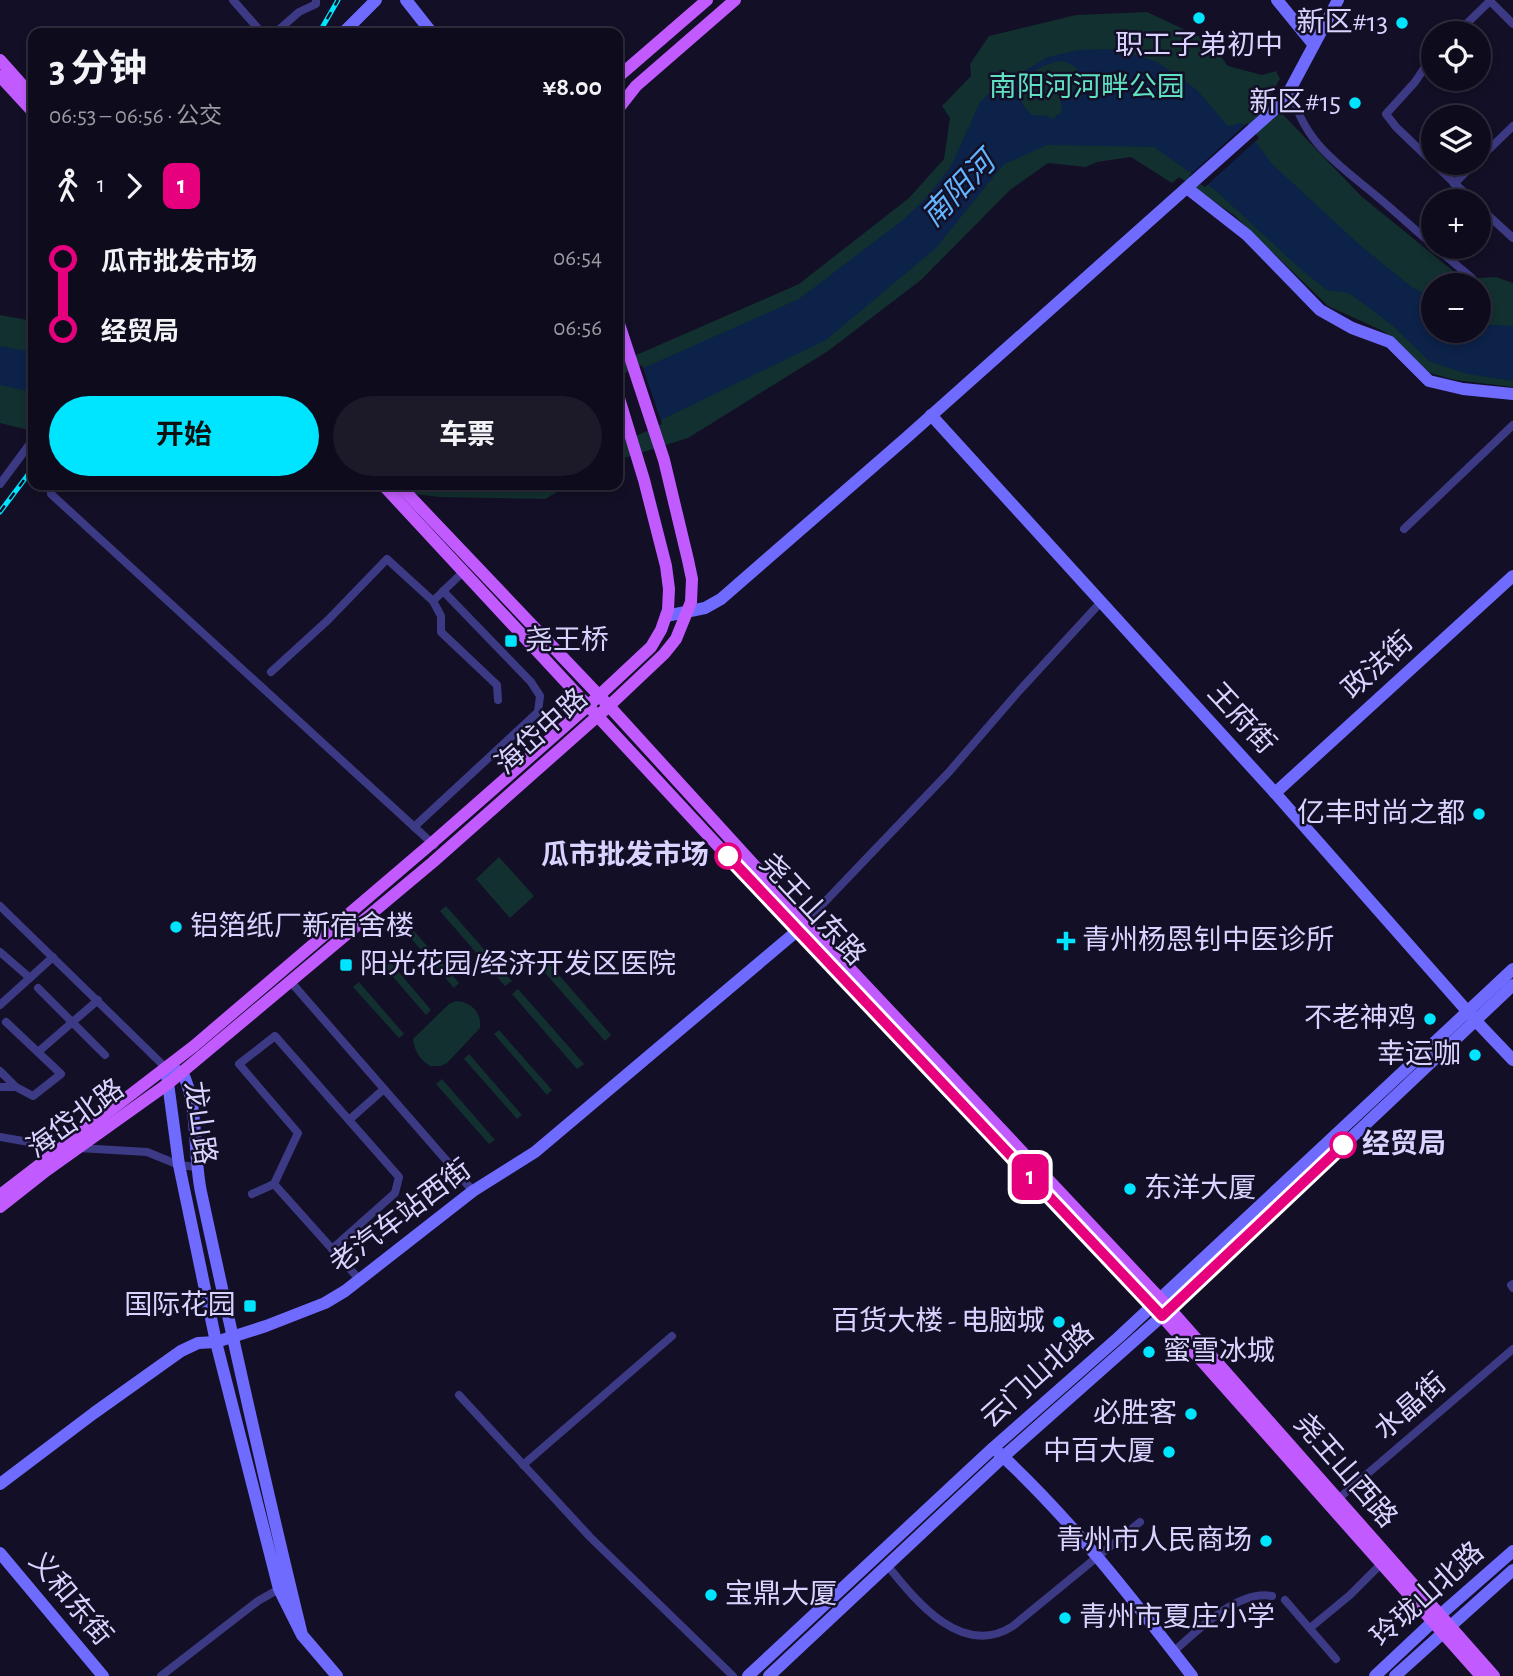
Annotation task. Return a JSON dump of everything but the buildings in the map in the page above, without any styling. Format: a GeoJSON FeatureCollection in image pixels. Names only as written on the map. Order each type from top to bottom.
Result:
{"type":"FeatureCollection","features":[{"type":"Feature","properties":{"kind":"main road"},"geometry":{"type":"LineString","coordinates":[[623,73],[707,0]]}},
{"type":"Feature","properties":{"kind":"main road"},"geometry":{"type":"LineString","coordinates":[[623,103],[636,86],[735,0]]}},
{"type":"Feature","properties":{"kind":"main road"},"geometry":{"type":"LineString","coordinates":[[0,60],[28,91]]}},
{"type":"Feature","properties":{"kind":"main road"},"geometry":{"type":"LineString","coordinates":[[0,76],[28,107]]}},
{"type":"Feature","properties":{"kind":"main road","name":"海岱中路"},"geometry":{"type":"LineString","coordinates":[[609,706],[664,654],[676,639],[688,613],[692,593],[688,560],[664,460],[623,336]]}},
{"type":"Feature","properties":{"kind":"main road","name":"海岱中路"},"geometry":{"type":"LineString","coordinates":[[182,1072],[442,854],[596,705],[651,647],[666,616],[669,589],[666,566],[644,480],[623,411]]}},
{"type":"Feature","properties":{"kind":"main road","name":"尧王山东路"},"geometry":{"type":"LineString","coordinates":[[388,490],[463,564],[1156,1302]]}},
{"type":"Feature","properties":{"kind":"main road","name":"尧王山东路"},"geometry":{"type":"LineString","coordinates":[[403,490],[463,564]]}},
{"type":"Feature","properties":{"kind":"main road","name":"海岱中路"},"geometry":{"type":"LineString","coordinates":[[166,1068],[596,705]]}},
{"type":"Feature","properties":{"kind":"main road","name":"尧王山东路"},"geometry":{"type":"LineString","coordinates":[[596,705],[609,706],[802,927]]}},
{"type":"Feature","properties":{"kind":"main road","name":"海岱北路"},"geometry":{"type":"LineString","coordinates":[[0,1195],[166,1068]]}},
{"type":"Feature","properties":{"kind":"main road","name":"海岱北路"},"geometry":{"type":"LineString","coordinates":[[0,1207],[182,1072]]}},
{"type":"Feature","properties":{"kind":"main road","name":"尧王山西路"},"geometry":{"type":"LineString","coordinates":[[1156,1302],[1338,1500],[1445,1629],[1493,1676]]}},
{"type":"Feature","properties":{"kind":"main road","name":"尧王山西路"},"geometry":{"type":"LineString","coordinates":[[1166,1312],[1381,1564],[1436,1619]]}},
{"type":"Feature","properties":{"kind":"main road","name":"尧王山西路"},"geometry":{"type":"LineString","coordinates":[[1445,1629],[1480,1676]]}},
{"type":"Feature","properties":{"kind":"street"},"geometry":{"type":"LineString","coordinates":[[233,0],[258,28]]}},
{"type":"Feature","properties":{"kind":"street"},"geometry":{"type":"LineString","coordinates":[[281,28],[299,12],[316,4],[316,0]]}},
{"type":"Feature","properties":{"kind":"street"},"geometry":{"type":"LineString","coordinates":[[348,28],[376,0]]}},
{"type":"Feature","properties":{"kind":"street"},"geometry":{"type":"LineString","coordinates":[[406,0],[428,28]]}},
{"type":"Feature","properties":{"kind":"street"},"geometry":{"type":"LineString","coordinates":[[1277,0],[1313,44]]}},
{"type":"Feature","properties":{"kind":"street"},"geometry":{"type":"LineString","coordinates":[[666,616],[705,608],[721,599],[1284,101],[1338,0]]}},
{"type":"Feature","properties":{"kind":"street"},"geometry":{"type":"LineString","coordinates":[[1469,21],[1490,1],[1513,24]]}},
{"type":"Feature","properties":{"kind":"street"},"geometry":{"type":"LineString","coordinates":[[1421,72],[1386,114],[1460,189]]}},
{"type":"Feature","properties":{"kind":"street"},"geometry":{"type":"LineString","coordinates":[[1291,88],[1299,116],[1333,161],[1421,235]]}},
{"type":"Feature","properties":{"kind":"street"},"geometry":{"type":"LineString","coordinates":[[1491,147],[1513,126]]}},
{"type":"Feature","properties":{"kind":"street"},"geometry":{"type":"LineString","coordinates":[[1454,184],[1463,175]]}},
{"type":"Feature","properties":{"kind":"street"},"geometry":{"type":"LineString","coordinates":[[1191,186],[1247,235],[1320,310],[1352,328],[1390,342],[1429,381],[1462,389],[1513,394]]}},
{"type":"Feature","properties":{"kind":"street"},"geometry":{"type":"LineString","coordinates":[[1491,217],[1513,238]]}},
{"type":"Feature","properties":{"kind":"street"},"geometry":{"type":"LineString","coordinates":[[1449,259],[1466,273]]}},
{"type":"Feature","properties":{"kind":"street","name":"王府街"},"geometry":{"type":"LineString","coordinates":[[931,415],[1275,793],[1513,1060]]}},
{"type":"Feature","properties":{"kind":"street"},"geometry":{"type":"LineString","coordinates":[[1404,529],[1513,425]]}},
{"type":"Feature","properties":{"kind":"street"},"geometry":{"type":"LineString","coordinates":[[0,484],[28,447]]}},
{"type":"Feature","properties":{"kind":"street"},"geometry":{"type":"LineString","coordinates":[[51,490],[51,494],[134,573],[442,854]]}},
{"type":"Feature","properties":{"kind":"street"},"geometry":{"type":"LineString","coordinates":[[271,672],[328,620],[387,558],[433,601],[441,616],[441,632],[497,685],[498,700]]}},
{"type":"Feature","properties":{"kind":"street"},"geometry":{"type":"LineString","coordinates":[[433,601],[463,564]]}},
{"type":"Feature","properties":{"kind":"street","name":"政法街"},"geometry":{"type":"LineString","coordinates":[[1275,793],[1513,576]]}},
{"type":"Feature","properties":{"kind":"street"},"geometry":{"type":"LineString","coordinates":[[414,827],[538,712],[540,696],[531,682],[443,591]]}},
{"type":"Feature","properties":{"kind":"street"},"geometry":{"type":"LineString","coordinates":[[802,927],[949,772],[1100,603]]}},
{"type":"Feature","properties":{"kind":"street"},"geometry":{"type":"LineString","coordinates":[[0,906],[166,1068]]}},
{"type":"Feature","properties":{"kind":"street","name":"老汽车站西街"},"geometry":{"type":"LineString","coordinates":[[0,1484],[181,1351],[198,1343],[216,1342],[266,1326],[325,1303],[474,1191],[535,1152],[802,927]]}},
{"type":"Feature","properties":{"kind":"street"},"geometry":{"type":"LineString","coordinates":[[0,952],[30,978]]}},
{"type":"Feature","properties":{"kind":"street"},"geometry":{"type":"LineString","coordinates":[[0,1005],[53,957]]}},
{"type":"Feature","properties":{"kind":"street","name":"云门山北路"},"geometry":{"type":"LineString","coordinates":[[769,1676],[887,1565],[998,1452],[1166,1312],[1472,1016],[1513,969]]}},
{"type":"Feature","properties":{"kind":"street"},"geometry":{"type":"LineString","coordinates":[[290,981],[474,1191]]}},
{"type":"Feature","properties":{"kind":"street","name":"云门山北路"},"geometry":{"type":"LineString","coordinates":[[748,1676],[998,1452],[1156,1302],[1472,1016],[1513,985]]}},
{"type":"Feature","properties":{"kind":"street"},"geometry":{"type":"LineString","coordinates":[[38,988],[105,1055]]}},
{"type":"Feature","properties":{"kind":"street"},"geometry":{"type":"LineString","coordinates":[[38,1052],[98,1000]]}},
{"type":"Feature","properties":{"kind":"street"},"geometry":{"type":"LineString","coordinates":[[0,1071],[16,1087],[33,1096],[61,1074],[6,1022]]}},
{"type":"Feature","properties":{"kind":"street"},"geometry":{"type":"LineString","coordinates":[[252,1194],[274,1184],[298,1133],[239,1064],[275,1036],[399,1177],[395,1193],[332,1249]]}},
{"type":"Feature","properties":{"kind":"street","name":"龙山路"},"geometry":{"type":"LineString","coordinates":[[302,1635],[232,1336],[196,1167],[191,1088],[182,1072],[166,1068],[179,1165],[216,1342],[278,1589],[302,1635],[337,1676]]}},
{"type":"Feature","properties":{"kind":"street"},"geometry":{"type":"LineString","coordinates":[[0,1087],[16,1087]]}},
{"type":"Feature","properties":{"kind":"street"},"geometry":{"type":"LineString","coordinates":[[349,1120],[384,1089]]}},
{"type":"Feature","properties":{"kind":"street"},"geometry":{"type":"LineString","coordinates":[[0,1137],[59,1149],[147,1152],[179,1165],[196,1167]]}},
{"type":"Feature","properties":{"kind":"street"},"geometry":{"type":"LineString","coordinates":[[274,1184],[359,1279]]}},
{"type":"Feature","properties":{"kind":"street"},"geometry":{"type":"LineString","coordinates":[[523,1465],[672,1336]]}},
{"type":"Feature","properties":{"kind":"street","name":"水晶街"},"geometry":{"type":"LineString","coordinates":[[1338,1500],[1513,1349]]}},
{"type":"Feature","properties":{"kind":"street"},"geometry":{"type":"LineString","coordinates":[[459,1395],[590,1537],[733,1676]]}},
{"type":"Feature","properties":{"kind":"street"},"geometry":{"type":"LineString","coordinates":[[998,1452],[1028,1478],[1173,1652],[1189,1675]]}},
{"type":"Feature","properties":{"kind":"street"},"geometry":{"type":"LineString","coordinates":[[887,1565],[916,1602],[953,1630],[982,1636],[1013,1626],[1140,1522]]}},
{"type":"Feature","properties":{"kind":"street","name":"玲珑山北路"},"geometry":{"type":"LineString","coordinates":[[1375,1676],[1513,1551]]}},
{"type":"Feature","properties":{"kind":"street","name":"义和东街"},"geometry":{"type":"LineString","coordinates":[[0,1553],[103,1676]]}},
{"type":"Feature","properties":{"kind":"street"},"geometry":{"type":"LineString","coordinates":[[1310,1628],[1350,1595],[1381,1564]]}},
{"type":"Feature","properties":{"kind":"street","name":"玲珑山北路"},"geometry":{"type":"LineString","coordinates":[[1395,1676],[1513,1570]]}},
{"type":"Feature","properties":{"kind":"street"},"geometry":{"type":"LineString","coordinates":[[161,1676],[258,1601],[278,1589]]}},
{"type":"Feature","properties":{"kind":"street"},"geometry":{"type":"LineString","coordinates":[[1173,1652],[1214,1616],[1258,1594],[1272,1596]]}},
{"type":"Feature","properties":{"kind":"street"},"geometry":{"type":"LineString","coordinates":[[1285,1600],[1336,1659]]}},
{"type":"Feature","properties":{"kind":"green space","name":"南阳河河畔公园"},"geometry":{"type":"Polygon","coordinates":[[[1147,12],[1209,41],[1228,66],[1262,75],[1276,71],[1280,79],[1268,99],[1361,196],[1421,245],[1421,259],[1438,259],[1456,273],[1421,273],[1421,343],[1491,343],[1491,277],[1513,283],[1513,387],[1455,380],[1430,373],[1385,332],[1328,306],[1234,215],[1179,177],[1172,183],[1131,157],[1097,162],[1086,167],[1048,163],[1010,190],[921,280],[828,351],[688,438],[623,458],[623,361],[799,284],[909,198],[944,159],[950,118],[942,106],[971,76],[970,64],[989,36],[1076,15],[1147,12]]]}},
{"type":"Feature","properties":{"kind":"green space"},"geometry":{"type":"Polygon","coordinates":[[[0,315],[28,320],[28,430],[0,423],[0,315]]]}},
{"type":"Feature","properties":{"kind":"green space"},"geometry":{"type":"Polygon","coordinates":[[[379,490],[560,490],[545,499],[440,497],[379,490]]]}},
{"type":"Feature","properties":{"kind":"green space"},"geometry":{"type":"Polygon","coordinates":[[[499,857],[534,896],[510,918],[476,879],[499,857]]]}},
{"type":"Feature","properties":{"kind":"green space"},"geometry":{"type":"Polygon","coordinates":[[[446,906],[512,981],[505,986],[440,911],[446,906]]]}},
{"type":"Feature","properties":{"kind":"green space"},"geometry":{"type":"Polygon","coordinates":[[[414,931],[459,983],[454,988],[409,936],[414,931]]]}},
{"type":"Feature","properties":{"kind":"green space"},"geometry":{"type":"Polygon","coordinates":[[[387,958],[431,1010],[426,1015],[381,963],[387,958]]]}},
{"type":"Feature","properties":{"kind":"green space"},"geometry":{"type":"Polygon","coordinates":[[[546,960],[611,1035],[605,1041],[539,966],[546,960]]]}},
{"type":"Feature","properties":{"kind":"green space"},"geometry":{"type":"Polygon","coordinates":[[[359,982],[404,1034],[399,1038],[353,987],[359,982]]]}},
{"type":"Feature","properties":{"kind":"green space"},"geometry":{"type":"Polygon","coordinates":[[[518,989],[584,1064],[577,1069],[512,994],[518,989]]]}},
{"type":"Feature","properties":{"kind":"green space"},"geometry":{"type":"Polygon","coordinates":[[[456,1001],[466,1003],[474,1009],[479,1017],[480,1028],[447,1063],[430,1066],[418,1054],[413,1039],[449,1004],[456,1001]]]}},
{"type":"Feature","properties":{"kind":"green space"},"geometry":{"type":"Polygon","coordinates":[[[499,1030],[552,1090],[547,1095],[494,1034],[499,1030]]]}},
{"type":"Feature","properties":{"kind":"green space"},"geometry":{"type":"Polygon","coordinates":[[[469,1054],[522,1115],[517,1119],[464,1059],[469,1054]]]}},
{"type":"Feature","properties":{"kind":"green space"},"geometry":{"type":"Polygon","coordinates":[[[442,1079],[495,1140],[489,1144],[436,1084],[442,1079]]]}},
{"type":"Feature","properties":{"kind":"water","name":"南阳河"},"geometry":{"type":"Polygon","coordinates":[[[1117,49],[1157,62],[1197,90],[1228,126],[1242,123],[1272,164],[1362,247],[1421,292],[1421,343],[1491,343],[1491,325],[1513,326],[1513,381],[1467,374],[1429,361],[1393,326],[1349,293],[1327,290],[1216,191],[1154,147],[1047,145],[1003,165],[936,248],[826,340],[623,439],[623,377],[799,299],[903,220],[929,195],[951,166],[980,102],[993,89],[1048,57],[1079,50],[1117,49]],[[1061,61],[1031,74],[1021,85],[1019,93],[1024,107],[1032,115],[1048,116],[1051,119],[1062,112],[1060,100],[1072,93],[1081,78],[1076,69],[1061,61]]]}},
{"type":"Feature","properties":{"kind":"water"},"geometry":{"type":"Polygon","coordinates":[[[0,346],[28,351],[28,391],[0,385],[0,346]]]}},
{"type":"Feature","properties":{"kind":"pier"},"geometry":{"type":"Polygon","coordinates":[[[1247,123],[1259,138],[1205,187],[1189,176],[1247,123]]]}},
{"type":"Feature","properties":{"kind":"pier"},"geometry":{"type":"Polygon","coordinates":[[[642,365],[662,424],[623,442],[623,374],[642,365]]]}},
{"type":"Feature","properties":{"kind":"railway"},"geometry":{"type":"LineString","coordinates":[[322,28],[338,0]]}},
{"type":"Feature","properties":{"kind":"railway"},"geometry":{"type":"LineString","coordinates":[[0,512],[28,475]]}},
{"type":"Feature","properties":{"kind":"bus line","name":"1"},"geometry":{"type":"LineString","coordinates":[[728,856],[1162,1316],[1343,1145]]}},
{"type":"Feature","properties":{"kind":"place","name":"职工子弟初中"},"geometry":{"type":"Point","coordinates":[1199,18]}},
{"type":"Feature","properties":{"kind":"place","name":"新区#13"},"geometry":{"type":"Point","coordinates":[1402,23]}},
{"type":"Feature","properties":{"kind":"place","name":"新区#15"},"geometry":{"type":"Point","coordinates":[1355,103]}},
{"type":"Feature","properties":{"kind":"place","name":"尧王桥"},"geometry":{"type":"Point","coordinates":[511,641]}},
{"type":"Feature","properties":{"kind":"place","name":"亿丰时尚之都"},"geometry":{"type":"Point","coordinates":[1479,814]}},
{"type":"Feature","properties":{"kind":"place","name":"瓜市批发市场"},"geometry":{"type":"Point","coordinates":[728,856]}},
{"type":"Feature","properties":{"kind":"place","name":"铝箔纸厂新宿舍楼"},"geometry":{"type":"Point","coordinates":[176,927]}},
{"type":"Feature","properties":{"kind":"place","name":"青州杨恩钊中医诊所"},"geometry":{"type":"Point","coordinates":[1066,941]}},
{"type":"Feature","properties":{"kind":"place","name":"阳光花园/经济开发区医院"},"geometry":{"type":"Point","coordinates":[346,965]}},
{"type":"Feature","properties":{"kind":"place","name":"不老神鸡"},"geometry":{"type":"Point","coordinates":[1430,1019]}},
{"type":"Feature","properties":{"kind":"place","name":"幸运咖"},"geometry":{"type":"Point","coordinates":[1475,1055]}},
{"type":"Feature","properties":{"kind":"place","name":"经贸局"},"geometry":{"type":"Point","coordinates":[1343,1145]}},
{"type":"Feature","properties":{"kind":"place","name":"东洋大厦"},"geometry":{"type":"Point","coordinates":[1130,1189]}},
{"type":"Feature","properties":{"kind":"place","name":"国际花园"},"geometry":{"type":"Point","coordinates":[250,1306]}},
{"type":"Feature","properties":{"kind":"place","name":"百货大楼 - 电脑城"},"geometry":{"type":"Point","coordinates":[1059,1322]}},
{"type":"Feature","properties":{"kind":"place","name":"蜜雪冰城"},"geometry":{"type":"Point","coordinates":[1149,1352]}},
{"type":"Feature","properties":{"kind":"place","name":"必胜客"},"geometry":{"type":"Point","coordinates":[1191,1414]}},
{"type":"Feature","properties":{"kind":"place","name":"中百大厦"},"geometry":{"type":"Point","coordinates":[1169,1452]}},
{"type":"Feature","properties":{"kind":"place","name":"青州市人民商场"},"geometry":{"type":"Point","coordinates":[1266,1541]}},
{"type":"Feature","properties":{"kind":"place","name":"宝鼎大厦"},"geometry":{"type":"Point","coordinates":[711,1595]}},
{"type":"Feature","properties":{"kind":"place","name":"青州市夏庄小学"},"geometry":{"type":"Point","coordinates":[1065,1618]}}]}
